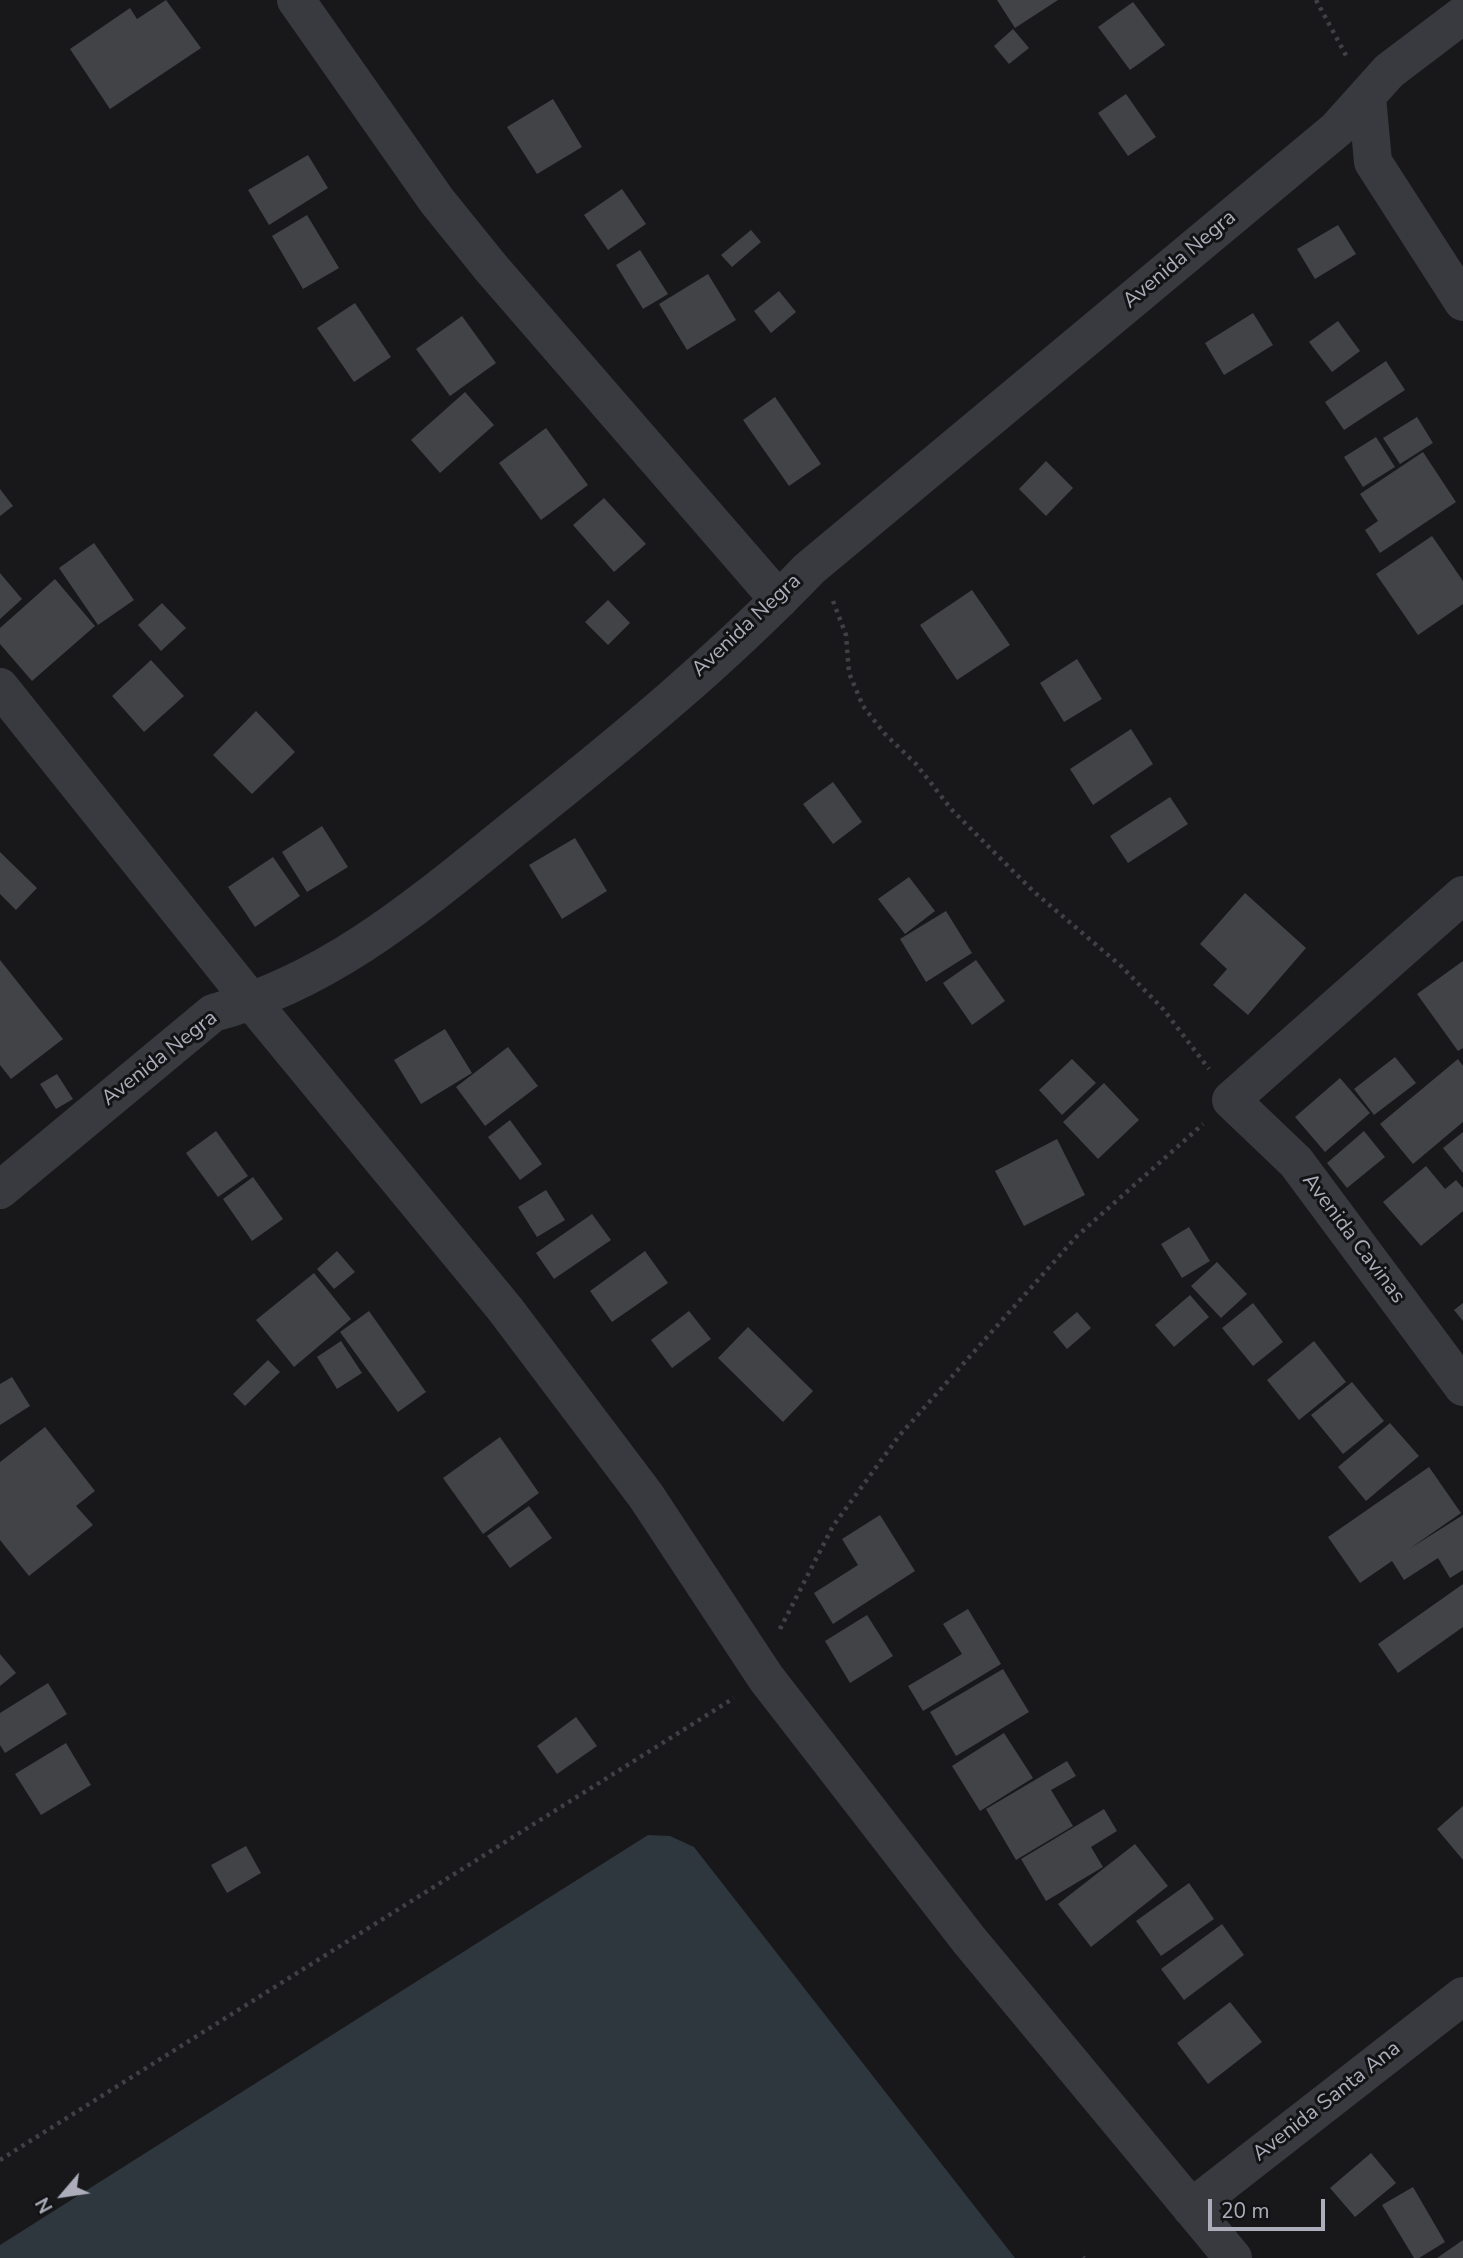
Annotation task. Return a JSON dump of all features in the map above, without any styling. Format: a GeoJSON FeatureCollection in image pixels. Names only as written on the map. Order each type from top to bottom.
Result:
{"type":"FeatureCollection","features":[{"type":"Feature","properties":{"kind":"street"},"geometry":{"type":"LineString","coordinates":[[296,0],[437,201],[779,600]]}},
{"type":"Feature","properties":{"kind":"street","name":"Avenida Negra"},"geometry":{"type":"LineString","coordinates":[[0,1190],[213,1013],[252,1002],[335,964],[418,905],[596,763],[779,600],[809,569],[1329,136],[1389,71],[1463,15]]}},
{"type":"Feature","properties":{"kind":"street"},"geometry":{"type":"LineString","coordinates":[[1367,97],[1373,162]]}},
{"type":"Feature","properties":{"kind":"street"},"geometry":{"type":"LineString","coordinates":[[1329,136],[1359,149],[1373,162],[1463,302]]}},
{"type":"Feature","properties":{"kind":"street"},"geometry":{"type":"LineString","coordinates":[[0,687],[252,1002],[505,1309],[646,1496],[766,1678],[969,1940],[1233,2258]]}},
{"type":"Feature","properties":{"kind":"street"},"geometry":{"type":"LineString","coordinates":[[1231,1100],[1463,895]]}},
{"type":"Feature","properties":{"kind":"street","name":"Avenida Cavinas"},"geometry":{"type":"LineString","coordinates":[[1231,1100],[1296,1162],[1463,1387]]}},
{"type":"Feature","properties":{"kind":"street","name":"Avenida Santa Ana"},"geometry":{"type":"LineString","coordinates":[[1191,2208],[1463,1996]]}},
{"type":"Feature","properties":{"kind":"path"},"geometry":{"type":"LineString","coordinates":[[1316,0],[1367,97]]}},
{"type":"Feature","properties":{"kind":"path"},"geometry":{"type":"LineString","coordinates":[[0,2160],[766,1678],[780,1627],[833,1526],[899,1436],[1077,1236],[1231,1100],[1163,1009],[1121,967],[1033,891],[952,810],[916,764],[877,724],[863,706],[849,673],[846,635],[838,608],[809,569]]}},
{"type":"Feature","properties":{"kind":"shaded area"},"geometry":{"type":"Polygon","coordinates":[[[648,1835],[670,1836],[694,1847],[1015,2258],[0,2258],[0,2245],[648,1835]]]}},
{"type":"Feature","properties":{"kind":"building"},"geometry":{"type":"Polygon","coordinates":[[[166,0],[201,48],[110,109],[70,49],[130,8],[137,19],[166,0]]]}},
{"type":"Feature","properties":{"kind":"building"},"geometry":{"type":"Polygon","coordinates":[[[997,0],[1058,0],[1015,28],[997,0]]]}},
{"type":"Feature","properties":{"kind":"building"},"geometry":{"type":"Polygon","coordinates":[[[1133,2],[1165,45],[1130,70],[1098,27],[1133,2]]]}},
{"type":"Feature","properties":{"kind":"building"},"geometry":{"type":"Polygon","coordinates":[[[1013,29],[1029,48],[1009,64],[994,46],[1013,29]]]}},
{"type":"Feature","properties":{"kind":"building"},"geometry":{"type":"Polygon","coordinates":[[[1126,94],[1156,137],[1128,156],[1098,113],[1126,94]]]}},
{"type":"Feature","properties":{"kind":"building"},"geometry":{"type":"Polygon","coordinates":[[[553,99],[582,147],[537,174],[507,127],[553,99]]]}},
{"type":"Feature","properties":{"kind":"building"},"geometry":{"type":"Polygon","coordinates":[[[308,155],[328,188],[269,225],[248,190],[308,155]]]}},
{"type":"Feature","properties":{"kind":"building"},"geometry":{"type":"Polygon","coordinates":[[[622,189],[646,224],[608,250],[584,215],[622,189]]]}},
{"type":"Feature","properties":{"kind":"building"},"geometry":{"type":"Polygon","coordinates":[[[307,215],[339,268],[303,289],[272,236],[307,215]]]}},
{"type":"Feature","properties":{"kind":"building"},"geometry":{"type":"Polygon","coordinates":[[[1338,225],[1356,254],[1315,279],[1297,249],[1338,225]]]}},
{"type":"Feature","properties":{"kind":"building"},"geometry":{"type":"Polygon","coordinates":[[[751,230],[761,242],[732,267],[721,255],[751,230]]]}},
{"type":"Feature","properties":{"kind":"building"},"geometry":{"type":"Polygon","coordinates":[[[640,250],[668,294],[643,309],[616,265],[640,250]]]}},
{"type":"Feature","properties":{"kind":"building"},"geometry":{"type":"Polygon","coordinates":[[[708,274],[736,320],[687,350],[659,304],[708,274]]]}},
{"type":"Feature","properties":{"kind":"building"},"geometry":{"type":"Polygon","coordinates":[[[779,291],[796,312],[771,333],[754,311],[779,291]]]}},
{"type":"Feature","properties":{"kind":"building"},"geometry":{"type":"Polygon","coordinates":[[[355,303],[391,357],[354,382],[317,328],[355,303]]]}},
{"type":"Feature","properties":{"kind":"building"},"geometry":{"type":"Polygon","coordinates":[[[1253,313],[1273,345],[1224,375],[1205,343],[1253,313]]]}},
{"type":"Feature","properties":{"kind":"building"},"geometry":{"type":"Polygon","coordinates":[[[462,316],[496,363],[450,396],[416,349],[462,316]]]}},
{"type":"Feature","properties":{"kind":"building"},"geometry":{"type":"Polygon","coordinates":[[[1338,321],[1360,351],[1332,372],[1309,342],[1338,321]]]}},
{"type":"Feature","properties":{"kind":"building"},"geometry":{"type":"Polygon","coordinates":[[[1386,361],[1405,390],[1344,430],[1325,402],[1386,361]]]}},
{"type":"Feature","properties":{"kind":"building"},"geometry":{"type":"Polygon","coordinates":[[[465,392],[494,425],[440,473],[411,440],[465,392]]]}},
{"type":"Feature","properties":{"kind":"building"},"geometry":{"type":"Polygon","coordinates":[[[775,397],[821,464],[789,486],[743,420],[775,397]]]}},
{"type":"Feature","properties":{"kind":"building"},"geometry":{"type":"Polygon","coordinates":[[[1417,417],[1433,443],[1400,464],[1383,438],[1417,417]]]}},
{"type":"Feature","properties":{"kind":"building"},"geometry":{"type":"Polygon","coordinates":[[[546,428],[588,485],[541,520],[499,463],[546,428]]]}},
{"type":"Feature","properties":{"kind":"building"},"geometry":{"type":"Polygon","coordinates":[[[1376,437],[1395,467],[1363,487],[1344,457],[1376,437]]]}},
{"type":"Feature","properties":{"kind":"building"},"geometry":{"type":"Polygon","coordinates":[[[1423,452],[1456,502],[1380,553],[1365,530],[1378,521],[1360,494],[1423,452]]]}},
{"type":"Feature","properties":{"kind":"building"},"geometry":{"type":"Polygon","coordinates":[[[1046,461],[1073,488],[1046,516],[1019,489],[1046,461]]]}},
{"type":"Feature","properties":{"kind":"building"},"geometry":{"type":"Polygon","coordinates":[[[0,489],[13,506],[0,516],[0,489]]]}},
{"type":"Feature","properties":{"kind":"building"},"geometry":{"type":"Polygon","coordinates":[[[604,498],[646,544],[614,572],[573,525],[604,498]]]}},
{"type":"Feature","properties":{"kind":"building"},"geometry":{"type":"Polygon","coordinates":[[[1432,536],[1463,581],[1463,604],[1418,635],[1376,574],[1432,536]]]}},
{"type":"Feature","properties":{"kind":"building"},"geometry":{"type":"Polygon","coordinates":[[[94,543],[134,600],[98,625],[59,568],[94,543]]]}},
{"type":"Feature","properties":{"kind":"building"},"geometry":{"type":"Polygon","coordinates":[[[0,573],[22,599],[0,619],[0,573]]]}},
{"type":"Feature","properties":{"kind":"building"},"geometry":{"type":"Polygon","coordinates":[[[55,579],[95,626],[32,681],[0,644],[0,628],[55,579]]]}},
{"type":"Feature","properties":{"kind":"building"},"geometry":{"type":"Polygon","coordinates":[[[972,590],[1010,645],[957,680],[920,625],[972,590]]]}},
{"type":"Feature","properties":{"kind":"building"},"geometry":{"type":"Polygon","coordinates":[[[608,600],[630,623],[608,645],[585,622],[608,600]]]}},
{"type":"Feature","properties":{"kind":"building"},"geometry":{"type":"Polygon","coordinates":[[[162,603],[186,628],[161,651],[138,625],[162,603]]]}},
{"type":"Feature","properties":{"kind":"building"},"geometry":{"type":"Polygon","coordinates":[[[1077,659],[1102,699],[1064,722],[1040,683],[1077,659]]]}},
{"type":"Feature","properties":{"kind":"building"},"geometry":{"type":"Polygon","coordinates":[[[151,660],[184,696],[144,732],[112,696],[151,660]]]}},
{"type":"Feature","properties":{"kind":"building"},"geometry":{"type":"Polygon","coordinates":[[[256,711],[295,752],[252,794],[213,755],[256,711]]]}},
{"type":"Feature","properties":{"kind":"building"},"geometry":{"type":"Polygon","coordinates":[[[1131,729],[1153,764],[1093,805],[1070,769],[1131,729]]]}},
{"type":"Feature","properties":{"kind":"building"},"geometry":{"type":"Polygon","coordinates":[[[833,782],[862,822],[833,844],[803,804],[833,782]]]}},
{"type":"Feature","properties":{"kind":"building"},"geometry":{"type":"Polygon","coordinates":[[[1170,797],[1188,824],[1128,863],[1110,836],[1170,797]]]}},
{"type":"Feature","properties":{"kind":"building"},"geometry":{"type":"Polygon","coordinates":[[[322,826],[348,867],[307,892],[282,852],[322,826]]]}},
{"type":"Feature","properties":{"kind":"building"},"geometry":{"type":"Polygon","coordinates":[[[575,838],[607,891],[562,919],[529,865],[575,838]]]}},
{"type":"Feature","properties":{"kind":"building"},"geometry":{"type":"Polygon","coordinates":[[[0,852],[37,888],[16,910],[0,894],[0,852]]]}},
{"type":"Feature","properties":{"kind":"building"},"geometry":{"type":"Polygon","coordinates":[[[273,857],[300,896],[255,927],[228,887],[273,857]]]}},
{"type":"Feature","properties":{"kind":"building"},"geometry":{"type":"Polygon","coordinates":[[[909,877],[935,911],[905,934],[878,899],[909,877]]]}},
{"type":"Feature","properties":{"kind":"building"},"geometry":{"type":"Polygon","coordinates":[[[1245,893],[1306,948],[1248,1015],[1213,985],[1227,969],[1200,944],[1245,893]]]}},
{"type":"Feature","properties":{"kind":"building"},"geometry":{"type":"Polygon","coordinates":[[[946,911],[972,953],[926,982],[900,939],[946,911]]]}},
{"type":"Feature","properties":{"kind":"building"},"geometry":{"type":"Polygon","coordinates":[[[0,960],[63,1039],[11,1079],[0,1065],[0,960]]]}},
{"type":"Feature","properties":{"kind":"building"},"geometry":{"type":"Polygon","coordinates":[[[976,960],[1005,1001],[972,1025],[943,983],[976,960]]]}},
{"type":"Feature","properties":{"kind":"building"},"geometry":{"type":"Polygon","coordinates":[[[1463,961],[1463,1048],[1458,1051],[1417,994],[1463,961]]]}},
{"type":"Feature","properties":{"kind":"building"},"geometry":{"type":"Polygon","coordinates":[[[445,1029],[472,1073],[421,1104],[394,1060],[445,1029]]]}},
{"type":"Feature","properties":{"kind":"building"},"geometry":{"type":"Polygon","coordinates":[[[508,1047],[538,1086],[485,1126],[456,1087],[508,1047]]]}},
{"type":"Feature","properties":{"kind":"building"},"geometry":{"type":"Polygon","coordinates":[[[1395,1057],[1416,1083],[1374,1115],[1354,1089],[1395,1057]]]}},
{"type":"Feature","properties":{"kind":"building"},"geometry":{"type":"Polygon","coordinates":[[[1072,1059],[1096,1083],[1062,1115],[1039,1090],[1072,1059]]]}},
{"type":"Feature","properties":{"kind":"building"},"geometry":{"type":"Polygon","coordinates":[[[1458,1059],[1463,1066],[1463,1122],[1413,1164],[1380,1124],[1458,1059]]]}},
{"type":"Feature","properties":{"kind":"building"},"geometry":{"type":"Polygon","coordinates":[[[57,1074],[73,1099],[56,1109],[40,1084],[57,1074]]]}},
{"type":"Feature","properties":{"kind":"building"},"geometry":{"type":"Polygon","coordinates":[[[1340,1078],[1370,1113],[1325,1152],[1295,1117],[1340,1078]]]}},
{"type":"Feature","properties":{"kind":"building"},"geometry":{"type":"Polygon","coordinates":[[[1104,1083],[1139,1120],[1098,1159],[1063,1122],[1104,1083]]]}},
{"type":"Feature","properties":{"kind":"building"},"geometry":{"type":"Polygon","coordinates":[[[510,1120],[542,1164],[520,1180],[488,1137],[510,1120]]]}},
{"type":"Feature","properties":{"kind":"building"},"geometry":{"type":"Polygon","coordinates":[[[216,1131],[248,1176],[218,1197],[186,1153],[216,1131]]]}},
{"type":"Feature","properties":{"kind":"building"},"geometry":{"type":"Polygon","coordinates":[[[1364,1131],[1385,1157],[1347,1188],[1327,1163],[1364,1131]]]}},
{"type":"Feature","properties":{"kind":"building"},"geometry":{"type":"Polygon","coordinates":[[[1463,1132],[1463,1173],[1443,1148],[1463,1132]]]}},
{"type":"Feature","properties":{"kind":"building"},"geometry":{"type":"Polygon","coordinates":[[[1057,1139],[1085,1195],[1024,1226],[995,1171],[1057,1139]]]}},
{"type":"Feature","properties":{"kind":"building"},"geometry":{"type":"Polygon","coordinates":[[[1426,1166],[1445,1189],[1456,1180],[1463,1188],[1463,1211],[1421,1246],[1383,1202],[1426,1166]]]}},
{"type":"Feature","properties":{"kind":"building"},"geometry":{"type":"Polygon","coordinates":[[[253,1177],[283,1219],[252,1241],[223,1199],[253,1177]]]}},
{"type":"Feature","properties":{"kind":"building"},"geometry":{"type":"Polygon","coordinates":[[[546,1190],[565,1220],[537,1237],[518,1207],[546,1190]]]}},
{"type":"Feature","properties":{"kind":"building"},"geometry":{"type":"Polygon","coordinates":[[[592,1214],[611,1240],[554,1279],[536,1253],[592,1214]]]}},
{"type":"Feature","properties":{"kind":"building"},"geometry":{"type":"Polygon","coordinates":[[[1189,1227],[1210,1261],[1182,1278],[1161,1244],[1189,1227]]]}},
{"type":"Feature","properties":{"kind":"building"},"geometry":{"type":"Polygon","coordinates":[[[337,1251],[355,1272],[334,1289],[317,1269],[337,1251]]]}},
{"type":"Feature","properties":{"kind":"building"},"geometry":{"type":"Polygon","coordinates":[[[645,1251],[668,1283],[612,1322],[590,1291],[645,1251]]]}},
{"type":"Feature","properties":{"kind":"building"},"geometry":{"type":"Polygon","coordinates":[[[1217,1262],[1247,1294],[1221,1318],[1191,1286],[1217,1262]]]}},
{"type":"Feature","properties":{"kind":"building"},"geometry":{"type":"Polygon","coordinates":[[[314,1273],[351,1319],[294,1367],[256,1320],[314,1273]]]}},
{"type":"Feature","properties":{"kind":"building"},"geometry":{"type":"Polygon","coordinates":[[[1190,1295],[1209,1317],[1174,1347],[1155,1325],[1190,1295]]]}},
{"type":"Feature","properties":{"kind":"building"},"geometry":{"type":"Polygon","coordinates":[[[1253,1303],[1283,1342],[1253,1366],[1222,1328],[1253,1303]]]}},
{"type":"Feature","properties":{"kind":"building"},"geometry":{"type":"Polygon","coordinates":[[[1463,1303],[1463,1321],[1454,1310],[1463,1303]]]}},
{"type":"Feature","properties":{"kind":"building"},"geometry":{"type":"Polygon","coordinates":[[[369,1311],[426,1392],[398,1412],[340,1332],[369,1311]]]}},
{"type":"Feature","properties":{"kind":"building"},"geometry":{"type":"Polygon","coordinates":[[[689,1311],[711,1339],[672,1368],[651,1340],[689,1311]]]}},
{"type":"Feature","properties":{"kind":"building"},"geometry":{"type":"Polygon","coordinates":[[[1077,1312],[1091,1328],[1067,1349],[1053,1332],[1077,1312]]]}},
{"type":"Feature","properties":{"kind":"building"},"geometry":{"type":"Polygon","coordinates":[[[748,1327],[813,1391],[783,1422],[718,1358],[748,1327]]]}},
{"type":"Feature","properties":{"kind":"building"},"geometry":{"type":"Polygon","coordinates":[[[341,1341],[362,1373],[337,1389],[317,1357],[341,1341]]]}},
{"type":"Feature","properties":{"kind":"building"},"geometry":{"type":"Polygon","coordinates":[[[1314,1341],[1346,1382],[1299,1420],[1267,1380],[1314,1341]]]}},
{"type":"Feature","properties":{"kind":"building"},"geometry":{"type":"Polygon","coordinates":[[[268,1360],[280,1372],[245,1406],[233,1394],[268,1360]]]}},
{"type":"Feature","properties":{"kind":"building"},"geometry":{"type":"Polygon","coordinates":[[[12,1377],[30,1406],[0,1425],[0,1384],[12,1377]]]}},
{"type":"Feature","properties":{"kind":"building"},"geometry":{"type":"Polygon","coordinates":[[[1352,1382],[1384,1421],[1343,1454],[1311,1415],[1352,1382]]]}},
{"type":"Feature","properties":{"kind":"building"},"geometry":{"type":"Polygon","coordinates":[[[1390,1423],[1419,1456],[1366,1501],[1338,1467],[1390,1423]]]}},
{"type":"Feature","properties":{"kind":"building"},"geometry":{"type":"Polygon","coordinates":[[[45,1427],[95,1491],[76,1506],[93,1525],[29,1576],[0,1540],[0,1462],[45,1427]]]}},
{"type":"Feature","properties":{"kind":"building"},"geometry":{"type":"Polygon","coordinates":[[[500,1437],[539,1493],[483,1534],[443,1478],[500,1437]]]}},
{"type":"Feature","properties":{"kind":"building"},"geometry":{"type":"Polygon","coordinates":[[[1429,1467],[1461,1513],[1409,1549],[1463,1515],[1463,1570],[1450,1578],[1438,1558],[1404,1580],[1392,1561],[1360,1583],[1328,1537],[1429,1467]]]}},
{"type":"Feature","properties":{"kind":"building"},"geometry":{"type":"Polygon","coordinates":[[[529,1506],[552,1538],[510,1568],[487,1536],[529,1506]]]}},
{"type":"Feature","properties":{"kind":"building"},"geometry":{"type":"Polygon","coordinates":[[[880,1515],[915,1571],[833,1624],[814,1593],[858,1565],[842,1539],[880,1515]]]}},
{"type":"Feature","properties":{"kind":"building"},"geometry":{"type":"Polygon","coordinates":[[[1463,1584],[1463,1627],[1398,1673],[1378,1644],[1463,1584]]]}},
{"type":"Feature","properties":{"kind":"building"},"geometry":{"type":"Polygon","coordinates":[[[968,1609],[1001,1664],[923,1711],[908,1686],[962,1654],[943,1624],[968,1609]]]}},
{"type":"Feature","properties":{"kind":"building"},"geometry":{"type":"Polygon","coordinates":[[[867,1615],[893,1656],[850,1683],[825,1641],[867,1615]]]}},
{"type":"Feature","properties":{"kind":"building"},"geometry":{"type":"Polygon","coordinates":[[[0,1654],[16,1673],[0,1686],[0,1654]]]}},
{"type":"Feature","properties":{"kind":"building"},"geometry":{"type":"Polygon","coordinates":[[[1003,1669],[1029,1712],[956,1756],[930,1712],[1003,1669]]]}},
{"type":"Feature","properties":{"kind":"building"},"geometry":{"type":"Polygon","coordinates":[[[48,1683],[67,1714],[5,1753],[0,1745],[0,1713],[48,1683]]]}},
{"type":"Feature","properties":{"kind":"building"},"geometry":{"type":"Polygon","coordinates":[[[576,1717],[597,1746],[557,1774],[537,1746],[576,1717]]]}},
{"type":"Feature","properties":{"kind":"building"},"geometry":{"type":"Polygon","coordinates":[[[1004,1733],[1033,1778],[980,1811],[952,1766],[1004,1733]]]}},
{"type":"Feature","properties":{"kind":"building"},"geometry":{"type":"Polygon","coordinates":[[[66,1743],[91,1785],[41,1815],[15,1774],[66,1743]]]}},
{"type":"Feature","properties":{"kind":"building"},"geometry":{"type":"Polygon","coordinates":[[[1067,1761],[1076,1776],[1051,1790],[1073,1826],[1016,1860],[986,1809],[1067,1761]]]}},
{"type":"Feature","properties":{"kind":"building"},"geometry":{"type":"Polygon","coordinates":[[[1463,1806],[1463,1860],[1437,1829],[1463,1806]]]}},
{"type":"Feature","properties":{"kind":"building"},"geometry":{"type":"Polygon","coordinates":[[[1104,1809],[1117,1831],[1091,1847],[1103,1867],[1046,1901],[1021,1859],[1104,1809]]]}},
{"type":"Feature","properties":{"kind":"building"},"geometry":{"type":"Polygon","coordinates":[[[1135,1844],[1168,1886],[1091,1947],[1058,1904],[1135,1844]]]}},
{"type":"Feature","properties":{"kind":"building"},"geometry":{"type":"Polygon","coordinates":[[[246,1846],[261,1873],[227,1893],[211,1865],[246,1846]]]}},
{"type":"Feature","properties":{"kind":"building"},"geometry":{"type":"Polygon","coordinates":[[[1189,1883],[1214,1919],[1161,1956],[1136,1921],[1189,1883]]]}},
{"type":"Feature","properties":{"kind":"building"},"geometry":{"type":"Polygon","coordinates":[[[1222,1924],[1244,1955],[1184,2000],[1161,1969],[1222,1924]]]}},
{"type":"Feature","properties":{"kind":"building"},"geometry":{"type":"Polygon","coordinates":[[[1230,2002],[1262,2042],[1208,2084],[1177,2043],[1230,2002]]]}},
{"type":"Feature","properties":{"kind":"building"},"geometry":{"type":"Polygon","coordinates":[[[1371,2153],[1396,2183],[1355,2217],[1330,2188],[1371,2153]]]}},
{"type":"Feature","properties":{"kind":"building"},"geometry":{"type":"Polygon","coordinates":[[[1413,2187],[1445,2242],[1419,2258],[1414,2258],[1382,2205],[1413,2187]]]}},
{"type":"Feature","properties":{"kind":"building"},"geometry":{"type":"Polygon","coordinates":[[[1463,2240],[1463,2258],[1437,2258],[1463,2240]]]}}]}
